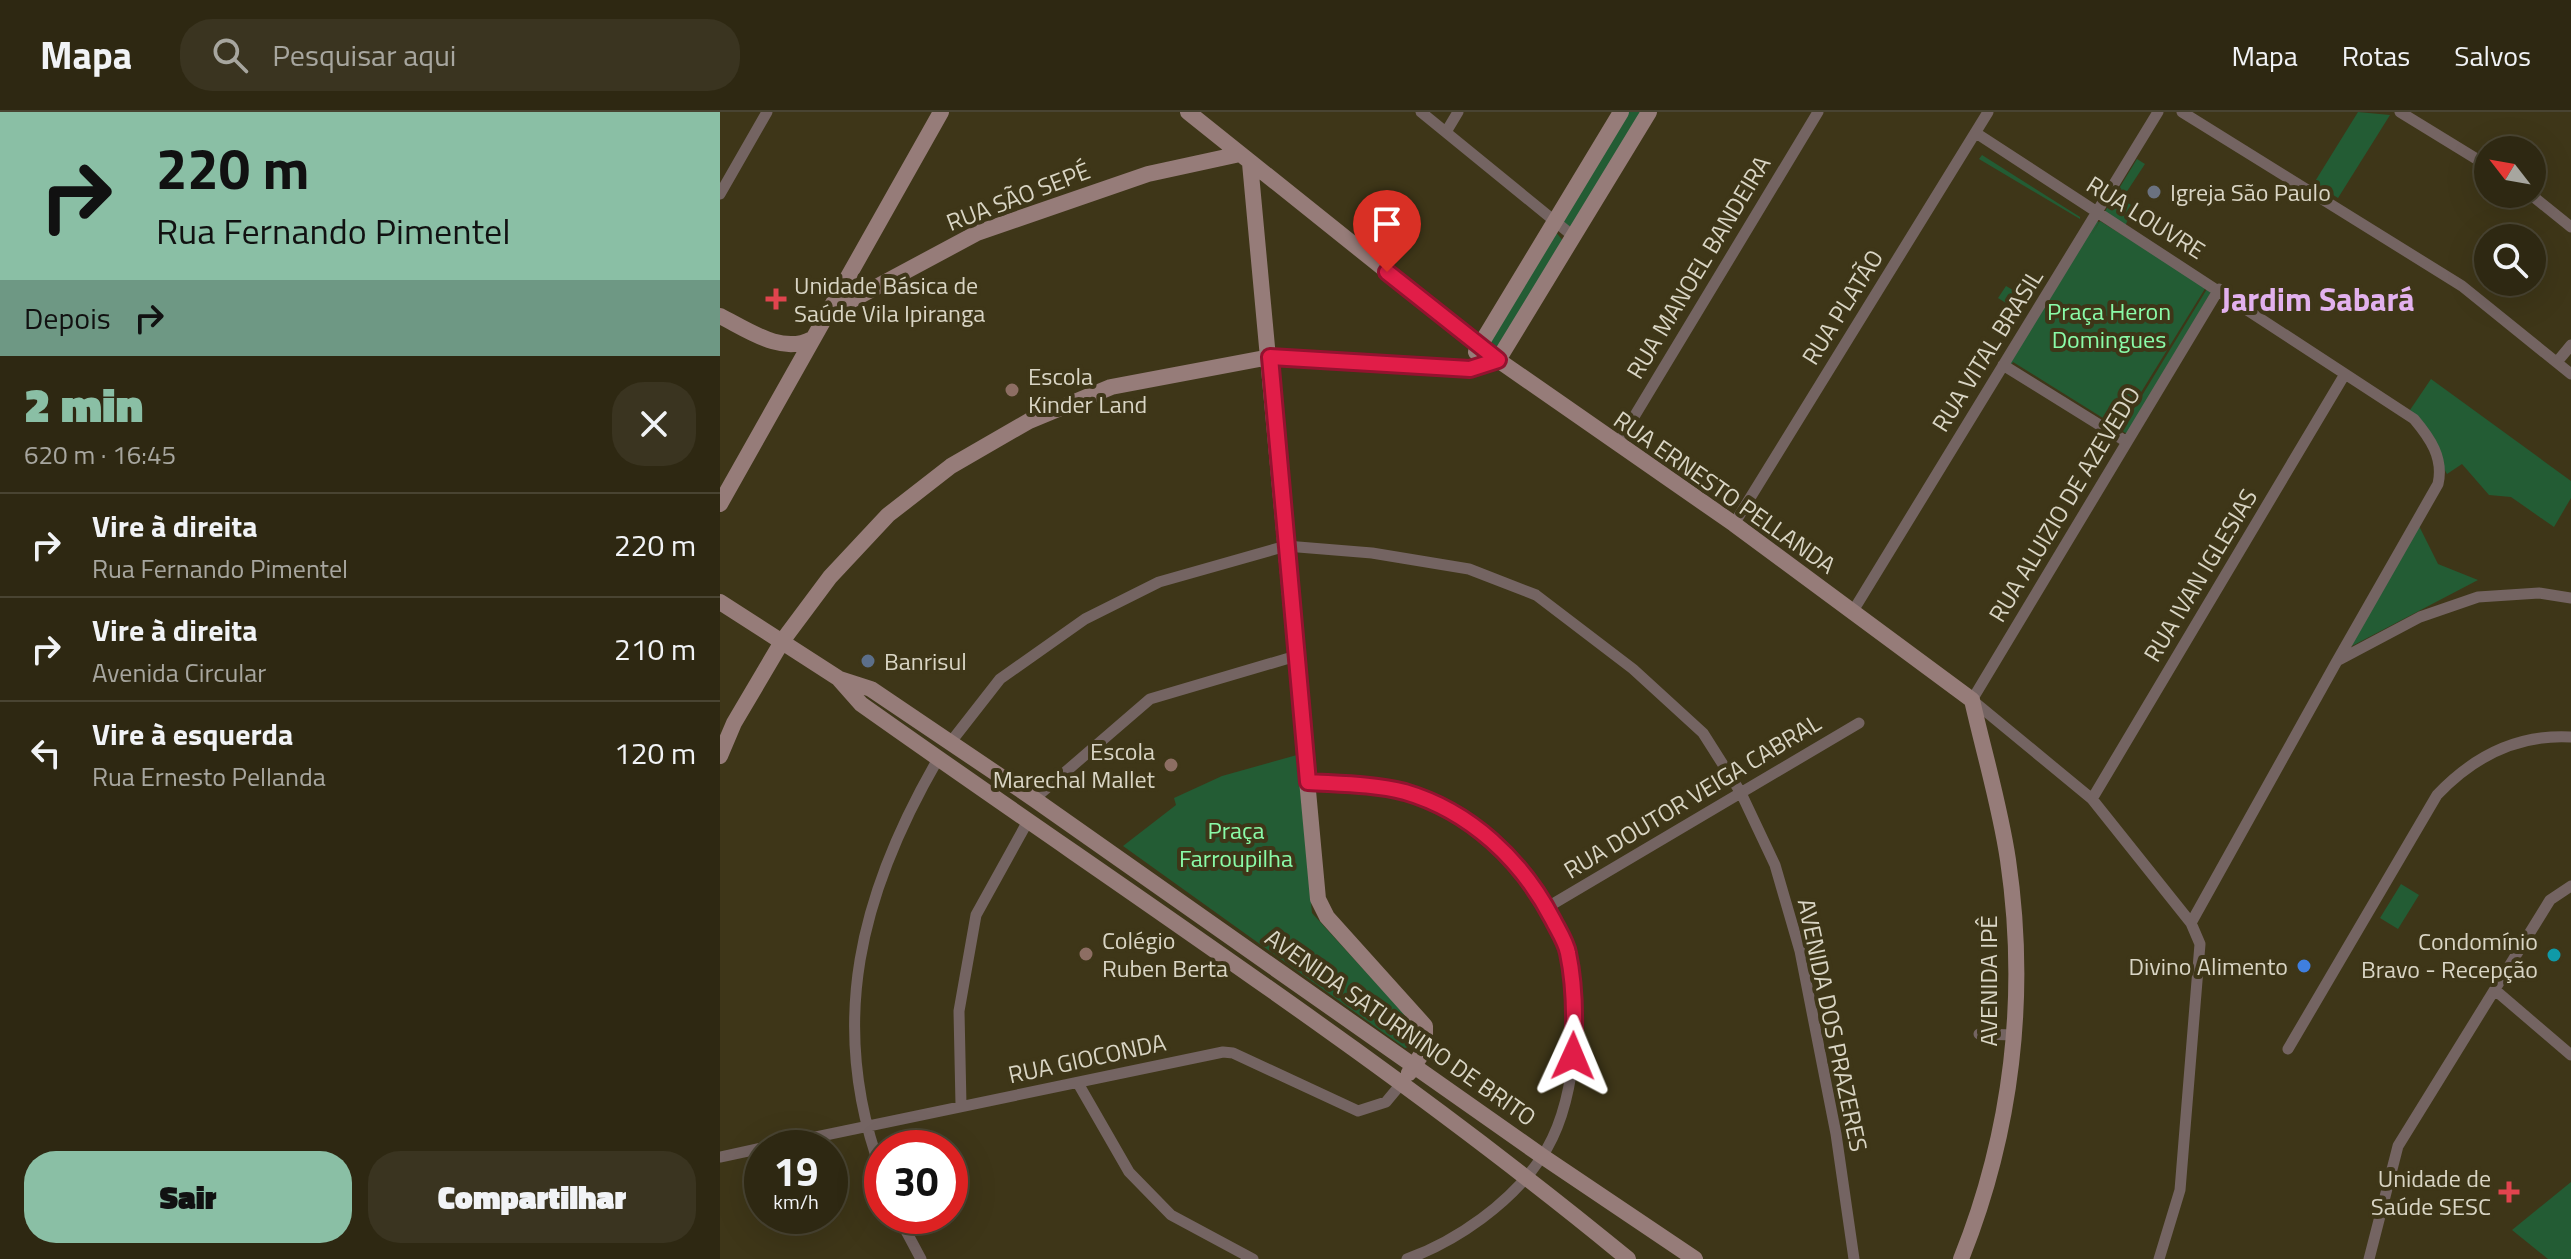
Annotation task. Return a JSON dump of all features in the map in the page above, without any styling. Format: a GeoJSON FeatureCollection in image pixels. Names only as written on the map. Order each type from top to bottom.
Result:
{"type":"FeatureCollection","features":[{"type":"Feature","properties":{"kind":"main road"},"geometry":{"type":"LineString","coordinates":[[722,495],[941,112]]}},
{"type":"Feature","properties":{"kind":"main road","name":"RUA ERNESTO PELLANDA"},"geometry":{"type":"LineString","coordinates":[[1188,112],[1498,360],[1734,524],[1972,700]]}},
{"type":"Feature","properties":{"kind":"main road"},"geometry":{"type":"LineString","coordinates":[[1470,369],[1479,344],[1621,112]]}},
{"type":"Feature","properties":{"kind":"main road"},"geometry":{"type":"LineString","coordinates":[[720,756],[734,723],[783,640],[830,577],[888,515],[951,466],[1016,428],[1111,387],[1270,357],[1470,369],[1498,360],[1649,112]]}},
{"type":"Feature","properties":{"kind":"main road"},"geometry":{"type":"LineString","coordinates":[[1245,158],[1270,357],[1321,909],[1425,1026],[1425,1049],[1401,1084]]}},
{"type":"Feature","properties":{"kind":"main road","name":"RUA SÃO SEPÉ"},"geometry":{"type":"LineString","coordinates":[[825,314],[977,233],[1148,174],[1245,158]]}},
{"type":"Feature","properties":{"kind":"main road"},"geometry":{"type":"LineString","coordinates":[[720,316],[778,343],[791,346],[812,339]]}},
{"type":"Feature","properties":{"kind":"main road"},"geometry":{"type":"LineString","coordinates":[[778,343],[789,355],[795,370]]}},
{"type":"Feature","properties":{"kind":"main road","name":"AVENIDA SATURNINO DE BRITO"},"geometry":{"type":"LineString","coordinates":[[720,602],[838,678],[861,704],[1215,948],[1527,1176],[1628,1259]]}},
{"type":"Feature","properties":{"kind":"main road","name":"AVENIDA SATURNINO DE BRITO"},"geometry":{"type":"LineString","coordinates":[[838,678],[871,689],[1034,799],[1542,1156],[1695,1259]]}},
{"type":"Feature","properties":{"kind":"main road","name":"AVENIDA IPÊ"},"geometry":{"type":"LineString","coordinates":[[1961,1259],[1997,1152],[2014,1035],[2017,960],[2008,860],[1972,700]]}},
{"type":"Feature","properties":{"kind":"main road"},"geometry":{"type":"LineString","coordinates":[[1023,817],[1034,799]]}},
{"type":"Feature","properties":{"kind":"street"},"geometry":{"type":"LineString","coordinates":[[720,194],[767,112]]}},
{"type":"Feature","properties":{"kind":"street"},"geometry":{"type":"LineString","coordinates":[[1421,112],[1573,236]]}},
{"type":"Feature","properties":{"kind":"street"},"geometry":{"type":"LineString","coordinates":[[1446,132],[1458,112]]}},
{"type":"Feature","properties":{"kind":"street","name":"RUA MANOEL BANDEIRA"},"geometry":{"type":"LineString","coordinates":[[1617,445],[1818,112]]}},
{"type":"Feature","properties":{"kind":"street","name":"RUA VITAL BRASIL"},"geometry":{"type":"LineString","coordinates":[[1853,611],[2158,112]]}},
{"type":"Feature","properties":{"kind":"street"},"geometry":{"type":"LineString","coordinates":[[2182,112],[2462,286],[2571,374]]}},
{"type":"Feature","properties":{"kind":"street"},"geometry":{"type":"LineString","coordinates":[[2400,112],[2474,157]]}},
{"type":"Feature","properties":{"kind":"street","name":"RUA PLATÃO"},"geometry":{"type":"LineString","coordinates":[[1734,524],[1976,133],[1985,113]]}},
{"type":"Feature","properties":{"kind":"street","name":"RUA LOUVRE"},"geometry":{"type":"LineString","coordinates":[[1976,133],[2414,419],[2435,451],[2440,474],[2438,484],[2337,661]]}},
{"type":"Feature","properties":{"kind":"street"},"geometry":{"type":"LineString","coordinates":[[2546,207],[2571,227]]}},
{"type":"Feature","properties":{"kind":"street","name":"RUA ALUIZIO DE AZEVEDO"},"geometry":{"type":"LineString","coordinates":[[1972,700],[2219,289]]}},
{"type":"Feature","properties":{"kind":"street"},"geometry":{"type":"LineString","coordinates":[[2557,362],[2571,345]]}},
{"type":"Feature","properties":{"kind":"street"},"geometry":{"type":"LineString","coordinates":[[2003,365],[2127,442]]}},
{"type":"Feature","properties":{"kind":"street","name":"RUA IVAN IGLESIAS"},"geometry":{"type":"LineString","coordinates":[[2092,799],[2345,374]]}},
{"type":"Feature","properties":{"kind":"street","name":"AVENIDA DOS PRAZERES"},"geometry":{"type":"LineString","coordinates":[[950,743],[1000,679],[1085,619],[1159,582],[1286,546],[1372,553],[1469,569],[1536,595],[1633,669],[1703,733],[1741,793],[1775,865],[1800,951],[1836,1134],[1854,1259]]}},
{"type":"Feature","properties":{"kind":"street"},"geometry":{"type":"LineString","coordinates":[[2191,923],[2337,661],[2420,617],[2478,597],[2509,593],[2571,598]]}},
{"type":"Feature","properties":{"kind":"street"},"geometry":{"type":"LineString","coordinates":[[1034,799],[1150,699],[1296,656]]}},
{"type":"Feature","properties":{"kind":"street","name":"RUA ERNESTO PELLANDA"},"geometry":{"type":"LineString","coordinates":[[1972,700],[2092,799],[2191,923],[2200,944],[2180,1190],[2159,1259]]}},
{"type":"Feature","properties":{"kind":"street","name":"RUA DOUTOR VEIGA CABRAL"},"geometry":{"type":"LineString","coordinates":[[1546,908],[1859,723]]}},
{"type":"Feature","properties":{"kind":"street"},"geometry":{"type":"LineString","coordinates":[[2288,1049],[2437,795],[2460,770],[2493,751],[2547,736],[2571,737]]}},
{"type":"Feature","properties":{"kind":"street"},"geometry":{"type":"LineString","coordinates":[[865,1128],[854,1025],[860,956],[889,850],[938,759]]}},
{"type":"Feature","properties":{"kind":"street"},"geometry":{"type":"LineString","coordinates":[[1308,782],[1385,787],[1421,797],[1460,816],[1508,857],[1546,908],[1568,951],[1575,1023],[1569,1091],[1542,1156],[1527,1176],[1481,1218],[1427,1252],[1407,1259]]}},
{"type":"Feature","properties":{"kind":"street"},"geometry":{"type":"LineString","coordinates":[[961,1105],[959,1011],[976,915],[1023,817]]}},
{"type":"Feature","properties":{"kind":"street"},"geometry":{"type":"LineString","coordinates":[[2369,1259],[2398,1146],[2550,900],[2571,886]]}},
{"type":"Feature","properties":{"kind":"street"},"geometry":{"type":"LineString","coordinates":[[2495,990],[2571,1055]]}},
{"type":"Feature","properties":{"kind":"street"},"geometry":{"type":"LineString","coordinates":[[1979,1034],[2014,1035]]}},
{"type":"Feature","properties":{"kind":"street","name":"RUA GIOCONDA"},"geometry":{"type":"LineString","coordinates":[[848,1131],[961,1105],[1079,1085],[1223,1052],[1233,1053],[1358,1111],[1386,1102],[1401,1084]]}},
{"type":"Feature","properties":{"kind":"street"},"geometry":{"type":"LineString","coordinates":[[1079,1085],[1129,1172],[1171,1215],[1253,1259]]}},
{"type":"Feature","properties":{"kind":"street","name":"RUA GIOCONDA"},"geometry":{"type":"LineString","coordinates":[[720,1157],[744,1152]]}},
{"type":"Feature","properties":{"kind":"street"},"geometry":{"type":"LineString","coordinates":[[908,1234],[921,1259]]}},
{"type":"Feature","properties":{"kind":"green space"},"geometry":{"type":"Polygon","coordinates":[[[1627,112],[1645,112],[1573,230],[1559,221],[1627,112]]]}},
{"type":"Feature","properties":{"kind":"green space"},"geometry":{"type":"Polygon","coordinates":[[[2358,112],[2390,115],[2338,198],[2314,183],[2358,112]]]}},
{"type":"Feature","properties":{"kind":"green space"},"geometry":{"type":"Polygon","coordinates":[[[1982,155],[2080,217],[2080,219],[1979,159],[1982,155]]]}},
{"type":"Feature","properties":{"kind":"green space"},"geometry":{"type":"Polygon","coordinates":[[[2137,159],[2145,164],[2122,199],[2134,207],[2125,226],[2104,213],[2137,159]]]}},
{"type":"Feature","properties":{"kind":"green space","name":"Praça Heron Domingues"},"geometry":{"type":"Polygon","coordinates":[[[2096,221],[2099,222],[2091,236],[2100,221],[2206,287],[2119,428],[2013,362],[2010,367],[2005,364],[2096,221]]]}},
{"type":"Feature","properties":{"kind":"green space"},"geometry":{"type":"Polygon","coordinates":[[[1555,231],[1564,242],[1498,356],[1483,344],[1555,231]]]}},
{"type":"Feature","properties":{"kind":"green space"},"geometry":{"type":"Polygon","coordinates":[[[2006,286],[2025,297],[2017,310],[1998,298],[2006,286]]]}},
{"type":"Feature","properties":{"kind":"green space"},"geometry":{"type":"Polygon","coordinates":[[[2207,289],[2211,292],[2127,434],[2121,430],[2207,289]]]}},
{"type":"Feature","properties":{"kind":"green space"},"geometry":{"type":"Polygon","coordinates":[[[2431,379],[2571,481],[2571,498],[2554,527],[2511,497],[2489,495],[2462,464],[2447,474],[2410,410],[2431,379]]]}},
{"type":"Feature","properties":{"kind":"green space"},"geometry":{"type":"Polygon","coordinates":[[[2419,526],[2438,564],[2478,580],[2350,647],[2419,526]]]}},
{"type":"Feature","properties":{"kind":"green space","name":"Praça Farroupilha"},"geometry":{"type":"Polygon","coordinates":[[[1297,755],[1312,913],[1418,1029],[1418,1044],[1405,1048],[1123,846],[1176,805],[1174,798],[1222,776],[1297,755]]]}},
{"type":"Feature","properties":{"kind":"green space"},"geometry":{"type":"Polygon","coordinates":[[[2401,884],[2419,895],[2398,929],[2380,918],[2401,884]]]}},
{"type":"Feature","properties":{"kind":"green space"},"geometry":{"type":"Polygon","coordinates":[[[2571,1182],[2571,1259],[2548,1259],[2512,1230],[2571,1182]]]}},
{"type":"Feature","properties":{"kind":"place","name":"Igreja São Paulo"},"geometry":{"type":"Point","coordinates":[2154,192]}},
{"type":"Feature","properties":{"kind":"place","name":"Unidade Básica de Saúde Vila Ipiranga"},"geometry":{"type":"Point","coordinates":[776,299]}},
{"type":"Feature","properties":{"kind":"place","name":"Escola Kinder Land"},"geometry":{"type":"Point","coordinates":[1012,390]}},
{"type":"Feature","properties":{"kind":"place","name":"Banrisul"},"geometry":{"type":"Point","coordinates":[868,661]}},
{"type":"Feature","properties":{"kind":"place","name":"Escola Marechal Mallet"},"geometry":{"type":"Point","coordinates":[1171,765]}},
{"type":"Feature","properties":{"kind":"place","name":"Colégio Ruben Berta"},"geometry":{"type":"Point","coordinates":[1086,954]}},
{"type":"Feature","properties":{"kind":"place","name":"Condomínio Bravo - Recepção"},"geometry":{"type":"Point","coordinates":[2554,955]}},
{"type":"Feature","properties":{"kind":"place","name":"Divino Alimento"},"geometry":{"type":"Point","coordinates":[2304,966]}},
{"type":"Feature","properties":{"kind":"place","name":"Unidade de Saúde SESC"},"geometry":{"type":"Point","coordinates":[2509,1192]}},
{"type":"Feature","properties":{"kind":"district","name":"Jardim Sabará"},"geometry":{"type":"Point","coordinates":[2318,299]}},
{"type":"Feature","properties":{"kind":"route"},"geometry":{"type":"LineString","coordinates":[[1387,272],[1498,360],[1470,369],[1270,357],[1308,782],[1385,787],[1421,797],[1460,816],[1483,832],[1508,857],[1546,908],[1568,951],[1575,1023],[1573,1056]]}}]}
